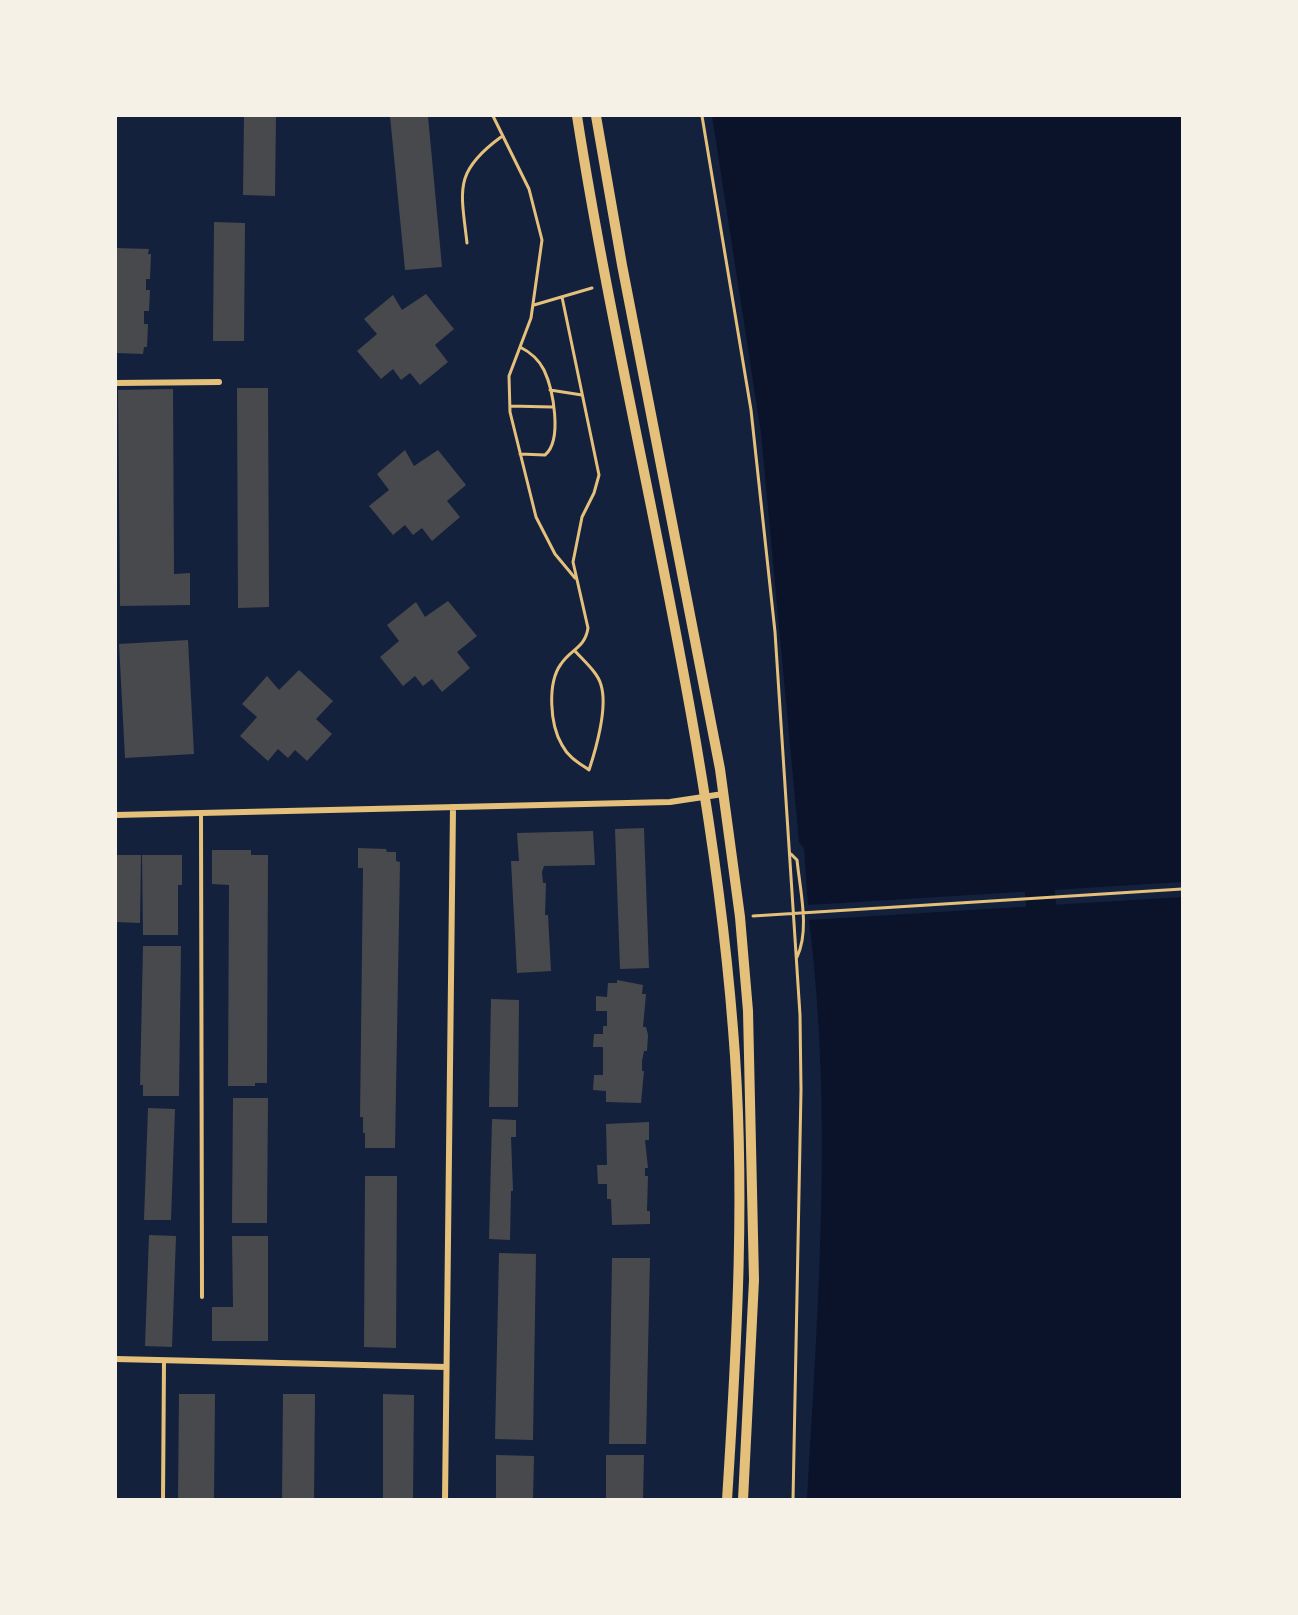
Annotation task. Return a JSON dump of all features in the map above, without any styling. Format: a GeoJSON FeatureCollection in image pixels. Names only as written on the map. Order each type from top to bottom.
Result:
{"type":"FeatureCollection","features":[{"type":"Feature","properties":{"kind":"main road"},"geometry":{"type":"LineString","coordinates":[[577,116],[600,254],[680,649],[706,797],[733,1029],[740,1274],[727,1500]]}},
{"type":"Feature","properties":{"kind":"main road"},"geometry":{"type":"LineString","coordinates":[[596,116],[620,255],[723,794],[740,917],[748,1011],[754,1280],[743,1500]]}},
{"type":"Feature","properties":{"kind":"street"},"geometry":{"type":"LineString","coordinates":[[116,383],[219,382]]}},
{"type":"Feature","properties":{"kind":"street"},"geometry":{"type":"LineString","coordinates":[[116,814],[670,802],[723,794]]}},
{"type":"Feature","properties":{"kind":"street"},"geometry":{"type":"LineString","coordinates":[[445,1500],[453,807]]}},
{"type":"Feature","properties":{"kind":"street"},"geometry":{"type":"LineString","coordinates":[[116,1359],[446,1367]]}},
{"type":"Feature","properties":{"kind":"lane"},"geometry":{"type":"LineString","coordinates":[[201,813],[202,1297]]}},
{"type":"Feature","properties":{"kind":"lane"},"geometry":{"type":"LineString","coordinates":[[163,1500],[164,1361]]}},
{"type":"Feature","properties":{"kind":"path"},"geometry":{"type":"LineString","coordinates":[[493,116],[524,176],[537,212],[541,252],[534,305],[509,376],[510,406],[536,517],[555,554],[576,579]]}},
{"type":"Feature","properties":{"kind":"path"},"geometry":{"type":"LineString","coordinates":[[702,116],[751,410],[775,632],[796,958],[801,1090],[793,1500]]}},
{"type":"Feature","properties":{"kind":"path"},"geometry":{"type":"LineString","coordinates":[[467,243],[462,184],[479,157],[502,137]]}},
{"type":"Feature","properties":{"kind":"path"},"geometry":{"type":"LineString","coordinates":[[534,305],[592,288]]}},
{"type":"Feature","properties":{"kind":"path"},"geometry":{"type":"LineString","coordinates":[[562,297],[599,475],[597,486],[582,517],[573,562],[588,628],[585,643],[575,651],[561,663],[557,671],[554,679],[553,709],[561,743],[574,759],[589,770],[599,733],[602,688],[598,678],[575,651]]}},
{"type":"Feature","properties":{"kind":"path"},"geometry":{"type":"LineString","coordinates":[[520,347],[540,363],[550,390],[556,435],[549,453],[541,456],[520,454]]}},
{"type":"Feature","properties":{"kind":"path"},"geometry":{"type":"LineString","coordinates":[[550,390],[582,395]]}},
{"type":"Feature","properties":{"kind":"path"},"geometry":{"type":"LineString","coordinates":[[510,406],[552,406]]}},
{"type":"Feature","properties":{"kind":"path"},"geometry":{"type":"LineString","coordinates":[[789,853],[797,860],[802,914],[803,944],[796,958]]}},
{"type":"Feature","properties":{"kind":"path"},"geometry":{"type":"LineString","coordinates":[[740,917],[1182,889]]}},
{"type":"Feature","properties":{"kind":"water"},"geometry":{"type":"Polygon","coordinates":[[[712,116],[1182,116],[1182,882],[808,905],[804,849],[799,842],[761,433],[712,116]]]}},
{"type":"Feature","properties":{"kind":"water"},"geometry":{"type":"Polygon","coordinates":[[[1182,897],[1182,1499],[807,1499],[819,1282],[822,1137],[816,992],[809,920],[1182,897]]]}},
{"type":"Feature","properties":{"kind":"building"},"geometry":{"type":"Polygon","coordinates":[[[244,116],[276,116],[275,196],[243,195],[244,116]]]}},
{"type":"Feature","properties":{"kind":"building"},"geometry":{"type":"Polygon","coordinates":[[[390,116],[428,116],[442,267],[405,270],[390,116]]]}},
{"type":"Feature","properties":{"kind":"building"},"geometry":{"type":"Polygon","coordinates":[[[214,222],[245,223],[244,341],[213,341],[214,222]]]}},
{"type":"Feature","properties":{"kind":"building"},"geometry":{"type":"Polygon","coordinates":[[[116,248],[149,249],[148,254],[151,254],[150,279],[146,279],[146,290],[150,290],[149,311],[144,311],[144,324],[148,324],[147,347],[144,347],[143,354],[116,353],[116,248]]]}},
{"type":"Feature","properties":{"kind":"building"},"geometry":{"type":"Polygon","coordinates":[[[426,294],[454,329],[435,345],[448,362],[420,385],[410,373],[401,380],[393,369],[381,379],[357,351],[377,334],[364,319],[393,295],[402,310],[426,294]]]}},
{"type":"Feature","properties":{"kind":"building"},"geometry":{"type":"Polygon","coordinates":[[[237,388],[268,388],[269,607],[238,608],[237,388]]]}},
{"type":"Feature","properties":{"kind":"building"},"geometry":{"type":"Polygon","coordinates":[[[173,389],[174,574],[190,573],[190,605],[120,606],[118,390],[173,389]]]}},
{"type":"Feature","properties":{"kind":"building"},"geometry":{"type":"Polygon","coordinates":[[[405,450],[414,466],[438,450],[466,485],[447,501],[460,517],[432,541],[422,528],[413,535],[405,525],[393,535],[369,506],[389,490],[377,474],[405,450]]]}},
{"type":"Feature","properties":{"kind":"building"},"geometry":{"type":"Polygon","coordinates":[[[448,601],[477,636],[457,652],[470,668],[442,692],[432,679],[423,686],[415,676],[403,686],[380,657],[399,641],[387,625],[416,602],[425,617],[448,601]]]}},
{"type":"Feature","properties":{"kind":"building"},"geometry":{"type":"Polygon","coordinates":[[[188,640],[194,754],[125,758],[119,644],[188,640]]]}},
{"type":"Feature","properties":{"kind":"building"},"geometry":{"type":"Polygon","coordinates":[[[299,670],[333,701],[316,719],[332,734],[307,761],[295,750],[288,758],[278,749],[268,761],[240,736],[257,717],[242,704],[267,676],[279,690],[299,670]]]}},
{"type":"Feature","properties":{"kind":"building"},"geometry":{"type":"Polygon","coordinates":[[[644,828],[649,968],[620,969],[615,829],[644,828]]]}},
{"type":"Feature","properties":{"kind":"building"},"geometry":{"type":"Polygon","coordinates":[[[593,831],[595,865],[544,866],[542,872],[543,883],[546,883],[545,915],[548,915],[551,971],[517,973],[511,861],[519,861],[517,833],[593,831]]]}},
{"type":"Feature","properties":{"kind":"building"},"geometry":{"type":"Polygon","coordinates":[[[358,848],[386,849],[387,852],[396,852],[396,861],[400,862],[395,1148],[365,1148],[363,1117],[360,1117],[363,868],[358,868],[358,848]]]}},
{"type":"Feature","properties":{"kind":"building"},"geometry":{"type":"Polygon","coordinates":[[[212,850],[251,850],[251,855],[268,855],[267,1083],[255,1083],[255,1086],[228,1086],[229,885],[212,884],[212,850]]]}},
{"type":"Feature","properties":{"kind":"building"},"geometry":{"type":"Polygon","coordinates":[[[116,855],[141,855],[140,923],[116,922],[116,855]]]}},
{"type":"Feature","properties":{"kind":"building"},"geometry":{"type":"Polygon","coordinates":[[[142,855],[182,855],[182,885],[178,885],[178,935],[143,935],[142,855]]]}},
{"type":"Feature","properties":{"kind":"building"},"geometry":{"type":"Polygon","coordinates":[[[143,946],[181,946],[179,1096],[143,1096],[143,1085],[140,1085],[143,946]]]}},
{"type":"Feature","properties":{"kind":"building"},"geometry":{"type":"Polygon","coordinates":[[[617,980],[643,985],[642,994],[646,994],[643,1027],[646,1027],[648,1035],[647,1051],[644,1051],[642,1061],[642,1071],[644,1071],[641,1103],[606,1102],[606,1091],[593,1090],[594,1075],[603,1075],[603,1047],[593,1047],[594,1034],[603,1034],[603,1026],[607,1026],[607,1011],[596,1011],[596,996],[607,997],[608,983],[617,983],[617,980]]]}},
{"type":"Feature","properties":{"kind":"building"},"geometry":{"type":"Polygon","coordinates":[[[491,999],[519,1000],[518,1107],[489,1107],[491,999]]]}},
{"type":"Feature","properties":{"kind":"building"},"geometry":{"type":"Polygon","coordinates":[[[233,1098],[268,1098],[267,1223],[232,1223],[233,1098]]]}},
{"type":"Feature","properties":{"kind":"building"},"geometry":{"type":"Polygon","coordinates":[[[148,1108],[175,1109],[171,1220],[144,1220],[148,1108]]]}},
{"type":"Feature","properties":{"kind":"building"},"geometry":{"type":"Polygon","coordinates":[[[492,1119],[516,1120],[516,1137],[511,1137],[513,1191],[511,1191],[510,1240],[489,1239],[492,1119]]]}},
{"type":"Feature","properties":{"kind":"building"},"geometry":{"type":"Polygon","coordinates":[[[649,1122],[649,1140],[645,1140],[648,1168],[645,1168],[645,1176],[648,1176],[647,1211],[650,1211],[650,1224],[612,1225],[611,1199],[607,1199],[607,1184],[598,1184],[597,1165],[607,1165],[606,1124],[649,1122]]]}},
{"type":"Feature","properties":{"kind":"building"},"geometry":{"type":"Polygon","coordinates":[[[365,1176],[397,1176],[396,1348],[364,1347],[365,1176]]]}},
{"type":"Feature","properties":{"kind":"building"},"geometry":{"type":"Polygon","coordinates":[[[149,1235],[176,1236],[172,1347],[145,1346],[149,1235]]]}},
{"type":"Feature","properties":{"kind":"building"},"geometry":{"type":"Polygon","coordinates":[[[232,1236],[268,1236],[268,1341],[212,1341],[212,1307],[233,1307],[232,1236]]]}},
{"type":"Feature","properties":{"kind":"building"},"geometry":{"type":"Polygon","coordinates":[[[499,1253],[536,1254],[533,1440],[495,1439],[499,1253]]]}},
{"type":"Feature","properties":{"kind":"building"},"geometry":{"type":"Polygon","coordinates":[[[612,1258],[650,1258],[646,1444],[609,1444],[612,1258]]]}},
{"type":"Feature","properties":{"kind":"building"},"geometry":{"type":"Polygon","coordinates":[[[179,1394],[215,1394],[214,1500],[178,1500],[179,1394]]]}},
{"type":"Feature","properties":{"kind":"building"},"geometry":{"type":"Polygon","coordinates":[[[283,1394],[315,1394],[314,1500],[282,1500],[283,1394]]]}},
{"type":"Feature","properties":{"kind":"building"},"geometry":{"type":"Polygon","coordinates":[[[383,1394],[414,1395],[413,1500],[383,1500],[383,1394]]]}},
{"type":"Feature","properties":{"kind":"building"},"geometry":{"type":"Polygon","coordinates":[[[496,1455],[534,1456],[533,1500],[496,1500],[496,1455]]]}},
{"type":"Feature","properties":{"kind":"building"},"geometry":{"type":"Polygon","coordinates":[[[606,1455],[644,1455],[643,1500],[606,1500],[606,1455]]]}},
{"type":"Feature","properties":{"kind":"waterway"},"geometry":{"type":"LineString","coordinates":[[1036,850],[1045,946]]}}]}
